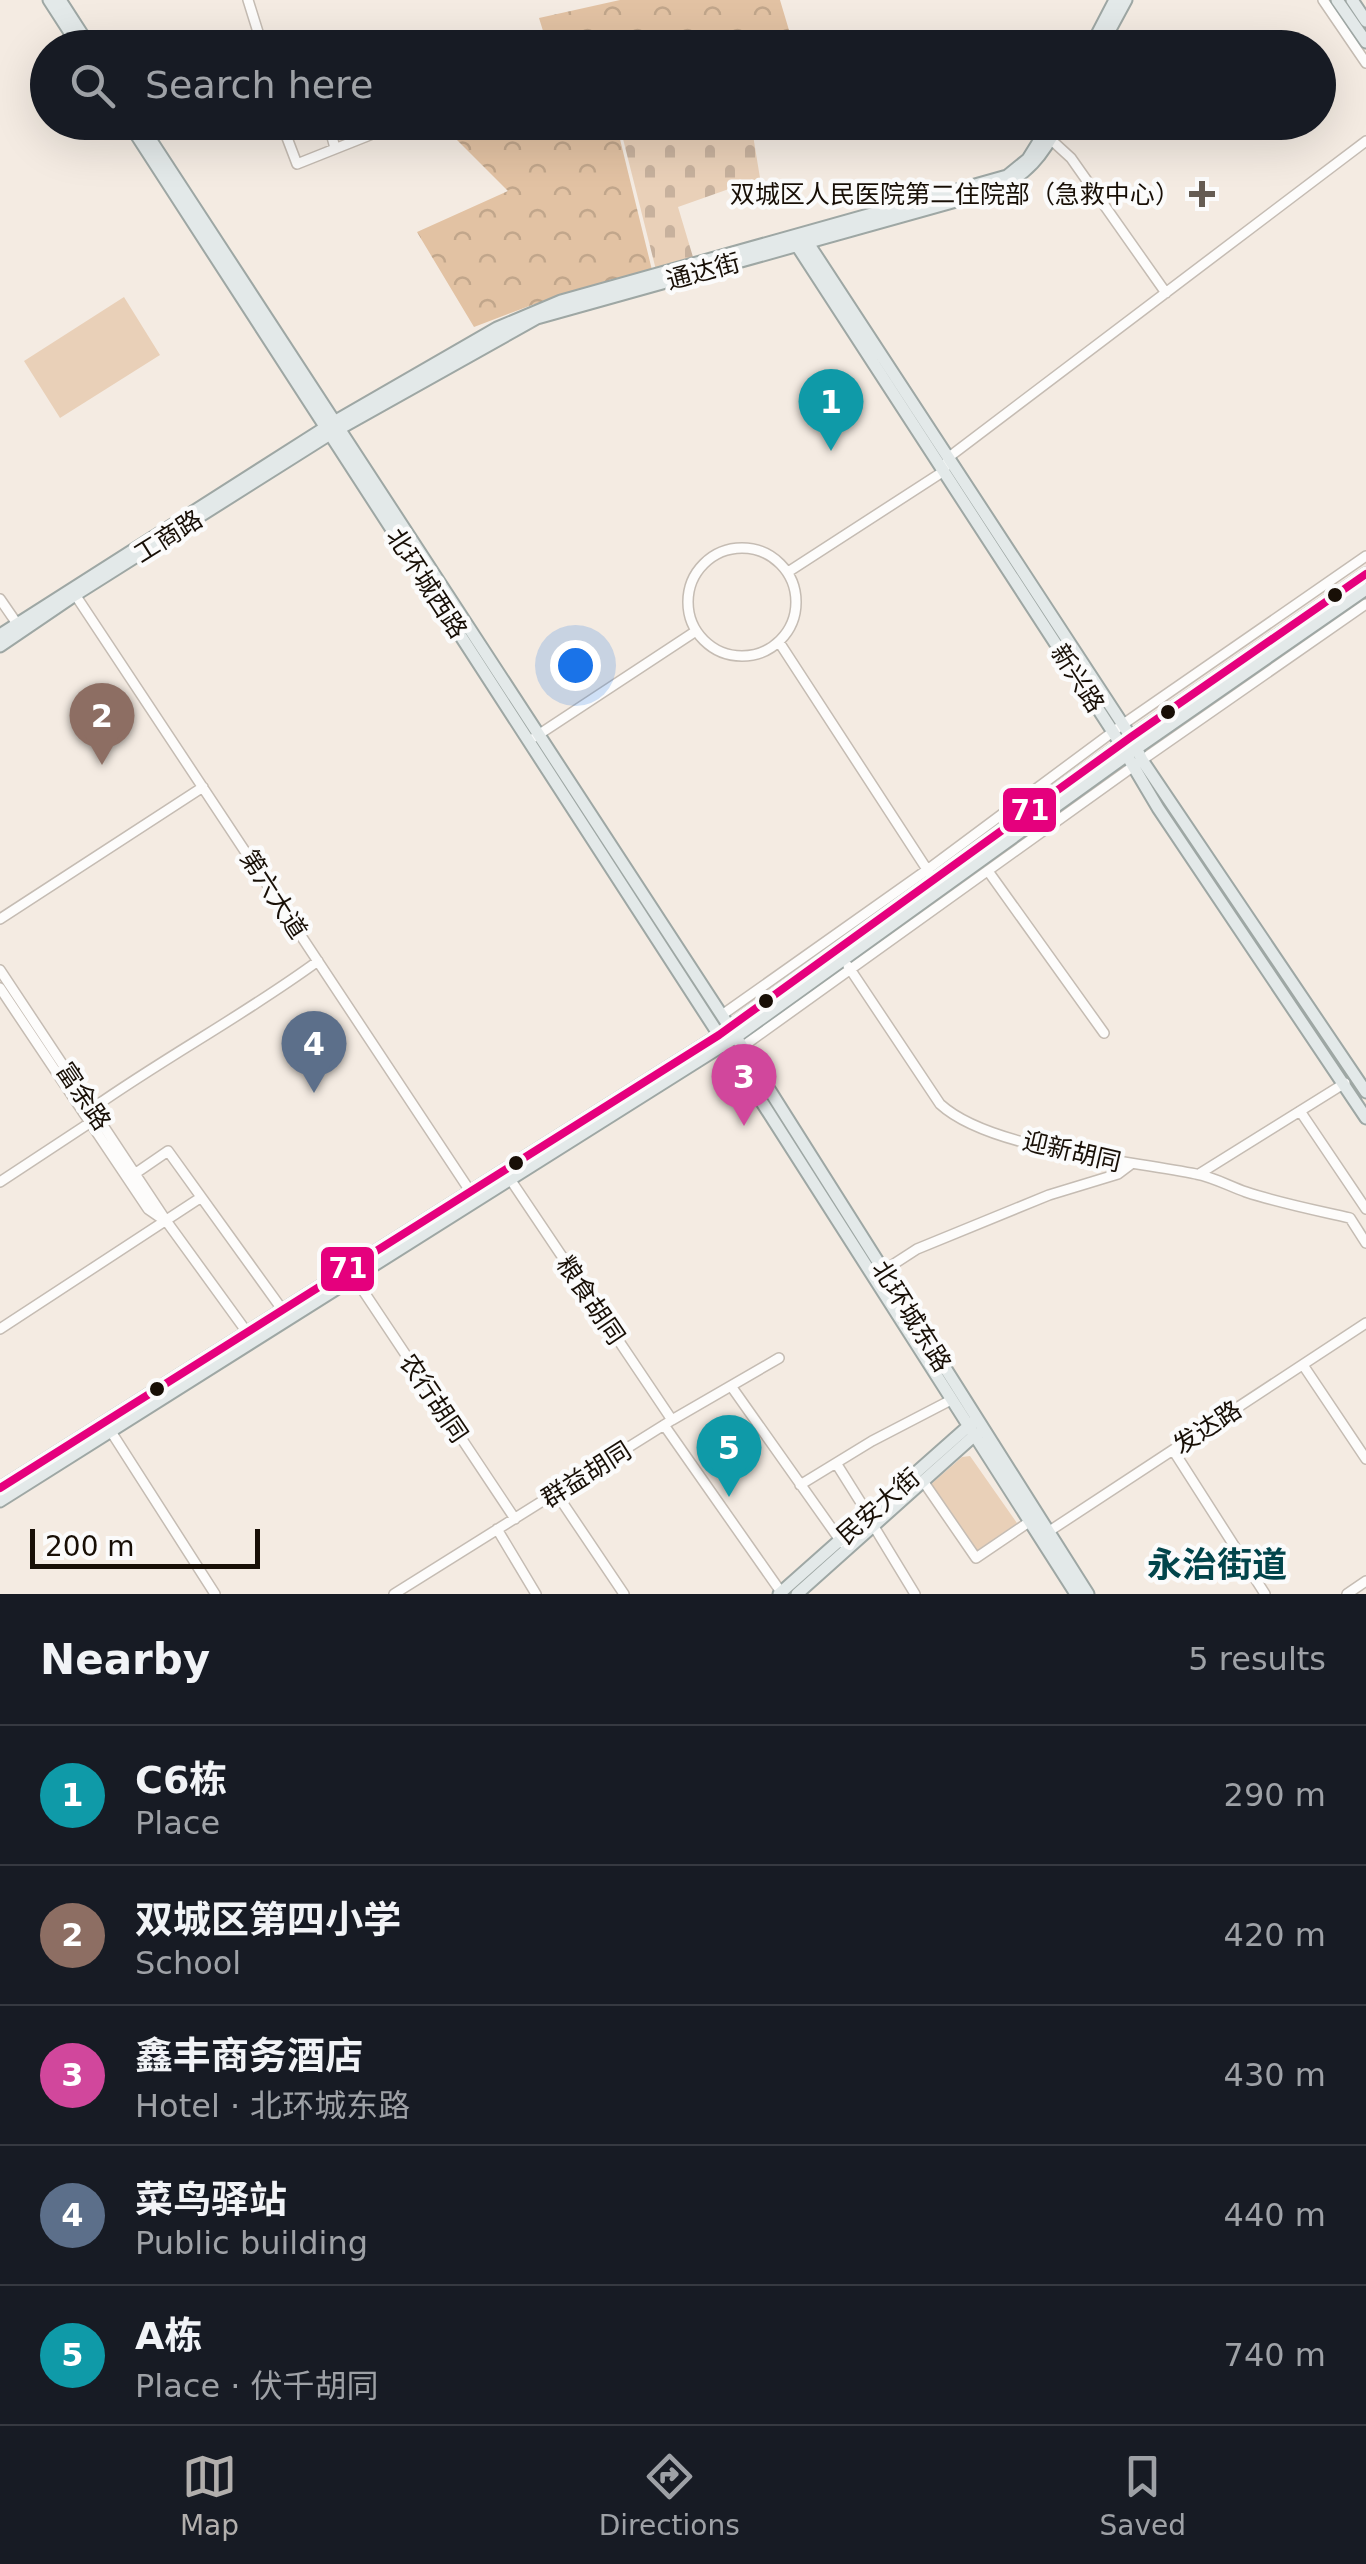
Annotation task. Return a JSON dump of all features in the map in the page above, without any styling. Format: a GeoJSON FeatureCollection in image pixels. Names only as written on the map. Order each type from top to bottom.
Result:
{"type":"FeatureCollection","features":[{"type":"Feature","properties":{"kind":"main road"},"geometry":{"type":"LineString","coordinates":[[49,0],[68,30]]}},
{"type":"Feature","properties":{"kind":"main road"},"geometry":{"type":"LineString","coordinates":[[60,0],[79,30]]}},
{"type":"Feature","properties":{"kind":"main road"},"geometry":{"type":"LineString","coordinates":[[1100,30],[1116,0]]}},
{"type":"Feature","properties":{"kind":"main road"},"geometry":{"type":"LineString","coordinates":[[1110,30],[1126,0]]}},
{"type":"Feature","properties":{"kind":"main road"},"geometry":{"type":"LineString","coordinates":[[1336,0],[1366,42]]}},
{"type":"Feature","properties":{"kind":"main road"},"geometry":{"type":"LineString","coordinates":[[1352,0],[1366,21]]}},
{"type":"Feature","properties":{"kind":"main road","name":"北环城西路"},"geometry":{"type":"LineString","coordinates":[[140,140],[332,428]]}},
{"type":"Feature","properties":{"kind":"main road","name":"北环城西路"},"geometry":{"type":"LineString","coordinates":[[150,140],[332,428],[730,1038]]}},
{"type":"Feature","properties":{"kind":"main road","name":"通达街"},"geometry":{"type":"LineString","coordinates":[[332,428],[534,310],[799,240],[1007,176],[1043,140]]}},
{"type":"Feature","properties":{"kind":"main road","name":"新兴路"},"geometry":{"type":"LineString","coordinates":[[799,240],[1118,728],[1366,1118]]}},
{"type":"Feature","properties":{"kind":"main road","name":"工商路"},"geometry":{"type":"LineString","coordinates":[[0,635],[332,428]]}},
{"type":"Feature","properties":{"kind":"main road"},"geometry":{"type":"LineString","coordinates":[[0,1501],[286,1314],[847,965],[934,879],[982,870],[1366,574]]}},
{"type":"Feature","properties":{"kind":"main road"},"geometry":{"type":"LineString","coordinates":[[286,1314],[354,1277],[473,1196],[510,1179],[730,1038],[934,879],[1132,752],[1366,589]]}},
{"type":"Feature","properties":{"kind":"main road","name":"工商路"},"geometry":{"type":"LineString","coordinates":[[0,646],[19,626]]}},
{"type":"Feature","properties":{"kind":"main road","name":"北环城西路"},"geometry":{"type":"LineString","coordinates":[[533,738],[722,1015],[730,1038]]}},
{"type":"Feature","properties":{"kind":"main road","name":"新兴路"},"geometry":{"type":"LineString","coordinates":[[1132,752],[1366,1092]]}},
{"type":"Feature","properties":{"kind":"main road","name":"北环城东路"},"geometry":{"type":"LineString","coordinates":[[730,1038],[884,1271],[1075,1594]]}},
{"type":"Feature","properties":{"kind":"main road","name":"北环城东路"},"geometry":{"type":"LineString","coordinates":[[730,1038],[951,1400],[975,1427],[1088,1594]]}},
{"type":"Feature","properties":{"kind":"main road"},"geometry":{"type":"LineString","coordinates":[[0,1488],[250,1337]]}},
{"type":"Feature","properties":{"kind":"main road","name":"民安大街"},"geometry":{"type":"LineString","coordinates":[[871,1520],[923,1481],[975,1427]]}},
{"type":"Feature","properties":{"kind":"main road","name":"民安大街"},"geometry":{"type":"LineString","coordinates":[[780,1593],[842,1545],[975,1427]]}},
{"type":"Feature","properties":{"kind":"main road","name":"民安大街"},"geometry":{"type":"LineString","coordinates":[[796,1594],[842,1545]]}},
{"type":"Feature","properties":{"kind":"street"},"geometry":{"type":"LineString","coordinates":[[248,0],[257,30]]}},
{"type":"Feature","properties":{"kind":"street"},"geometry":{"type":"LineString","coordinates":[[1323,0],[1366,63]]}},
{"type":"Feature","properties":{"kind":"street"},"geometry":{"type":"LineString","coordinates":[[287,140],[297,164],[356,140]]}},
{"type":"Feature","properties":{"kind":"street"},"geometry":{"type":"LineString","coordinates":[[333,140],[335,148]]}},
{"type":"Feature","properties":{"kind":"street"},"geometry":{"type":"LineString","coordinates":[[1056,140],[1166,293]]}},
{"type":"Feature","properties":{"kind":"street"},"geometry":{"type":"LineString","coordinates":[[788,572],[946,464],[1365,144]]}},
{"type":"Feature","properties":{"kind":"street"},"geometry":{"type":"LineString","coordinates":[[740,547],[775,558],[788,572],[797,605],[793,622],[778,642],[756,655],[738,657],[707,644],[696,630],[689,613],[690,587],[706,561],[722,551],[740,547]]}},
{"type":"Feature","properties":{"kind":"street"},"geometry":{"type":"LineString","coordinates":[[722,1015],[934,879],[1118,728],[1366,556]]}},
{"type":"Feature","properties":{"kind":"street","name":"第六大道"},"geometry":{"type":"LineString","coordinates":[[73,591],[473,1196]]}},
{"type":"Feature","properties":{"kind":"street"},"geometry":{"type":"LineString","coordinates":[[0,600],[19,626]]}},
{"type":"Feature","properties":{"kind":"street"},"geometry":{"type":"LineString","coordinates":[[1132,752],[1366,604]]}},
{"type":"Feature","properties":{"kind":"street"},"geometry":{"type":"LineString","coordinates":[[533,738],[696,630]]}},
{"type":"Feature","properties":{"kind":"street"},"geometry":{"type":"LineString","coordinates":[[778,642],[934,879]]}},
{"type":"Feature","properties":{"kind":"street"},"geometry":{"type":"LineString","coordinates":[[0,919],[203,787]]}},
{"type":"Feature","properties":{"kind":"street"},"geometry":{"type":"LineString","coordinates":[[847,965],[982,870],[1104,1033]]}},
{"type":"Feature","properties":{"kind":"street"},"geometry":{"type":"LineString","coordinates":[[93,1108],[204,1034],[270,996],[318,961]]}},
{"type":"Feature","properties":{"kind":"street","name":"迎新胡同"},"geometry":{"type":"LineString","coordinates":[[847,965],[940,1104],[955,1118],[1024,1141],[1130,1165],[1199,1174],[1249,1193],[1350,1218],[1366,1243]]}},
{"type":"Feature","properties":{"kind":"street","name":"富余路"},"geometry":{"type":"LineString","coordinates":[[0,970],[167,1222],[250,1337]]}},
{"type":"Feature","properties":{"kind":"street","name":"富余路"},"geometry":{"type":"LineString","coordinates":[[0,988],[148,1209],[167,1222]]}},
{"type":"Feature","properties":{"kind":"street"},"geometry":{"type":"LineString","coordinates":[[1199,1174],[1344,1085],[1354,1075]]}},
{"type":"Feature","properties":{"kind":"street"},"geometry":{"type":"LineString","coordinates":[[1300,1112],[1366,1209]]}},
{"type":"Feature","properties":{"kind":"street"},"geometry":{"type":"LineString","coordinates":[[0,1182],[90,1122]]}},
{"type":"Feature","properties":{"kind":"street"},"geometry":{"type":"LineString","coordinates":[[136,1173],[168,1151],[286,1314]]}},
{"type":"Feature","properties":{"kind":"street"},"geometry":{"type":"LineString","coordinates":[[884,1271],[917,1249],[1049,1195],[1118,1174],[1130,1165]]}},
{"type":"Feature","properties":{"kind":"street","name":"粮食胡同"},"geometry":{"type":"LineString","coordinates":[[510,1179],[780,1593]]}},
{"type":"Feature","properties":{"kind":"street"},"geometry":{"type":"LineString","coordinates":[[0,1329],[200,1198]]}},
{"type":"Feature","properties":{"kind":"street","name":"农行胡同"},"geometry":{"type":"LineString","coordinates":[[354,1277],[514,1518]]}},
{"type":"Feature","properties":{"kind":"street","name":"发达路"},"geometry":{"type":"LineString","coordinates":[[1048,1532],[1365,1327]]}},
{"type":"Feature","properties":{"kind":"street","name":"群益胡同"},"geometry":{"type":"LineString","coordinates":[[394,1594],[668,1422],[780,1358]]}},
{"type":"Feature","properties":{"kind":"street"},"geometry":{"type":"LineString","coordinates":[[1303,1364],[1366,1459]]}},
{"type":"Feature","properties":{"kind":"street"},"geometry":{"type":"LineString","coordinates":[[730,1386],[842,1545]]}},
{"type":"Feature","properties":{"kind":"street"},"geometry":{"type":"LineString","coordinates":[[800,1485],[951,1400]]}},
{"type":"Feature","properties":{"kind":"street"},"geometry":{"type":"LineString","coordinates":[[110,1430],[215,1594]]}},
{"type":"Feature","properties":{"kind":"street"},"geometry":{"type":"LineString","coordinates":[[1172,1450],[1265,1594]]}},
{"type":"Feature","properties":{"kind":"street"},"geometry":{"type":"LineString","coordinates":[[836,1463],[915,1594]]}},
{"type":"Feature","properties":{"kind":"street"},"geometry":{"type":"LineString","coordinates":[[923,1481],[976,1558],[1029,1522]]}},
{"type":"Feature","properties":{"kind":"street"},"geometry":{"type":"LineString","coordinates":[[556,1493],[624,1594]]}},
{"type":"Feature","properties":{"kind":"street"},"geometry":{"type":"LineString","coordinates":[[497,1530],[536,1594]]}},
{"type":"Feature","properties":{"kind":"street"},"geometry":{"type":"LineString","coordinates":[[1347,1594],[1366,1581]]}},
{"type":"Feature","properties":{"kind":"green space"},"geometry":{"type":"Polygon","coordinates":[[[620,0],[780,0],[789,30],[543,30],[539,18],[620,0]]]}},
{"type":"Feature","properties":{"kind":"green space"},"geometry":{"type":"Polygon","coordinates":[[[457,140],[620,140],[652,270],[532,305],[474,327],[417,232],[508,191],[457,140]]]}},
{"type":"Feature","properties":{"kind":"green space"},"geometry":{"type":"Polygon","coordinates":[[[623,140],[754,140],[760,178],[678,207],[693,257],[656,270],[623,140]]]}},
{"type":"Feature","properties":{"kind":"green space"},"geometry":{"type":"Polygon","coordinates":[[[124,297],[160,355],[60,418],[24,361],[124,297]]]}},
{"type":"Feature","properties":{"kind":"green space"},"geometry":{"type":"Polygon","coordinates":[[[970,1456],[1019,1526],[977,1554],[930,1485],[962,1457],[970,1456]]]}},
{"type":"Feature","properties":{"kind":"transit line","name":"71"},"geometry":{"type":"LineString","coordinates":[[0,1488],[719,1035],[1131,737],[1366,574]]}},
{"type":"Feature","properties":{"kind":"place","name":"双城区人民医院第二住院部（急救中心）"},"geometry":{"type":"Point","coordinates":[1202,194]}},
{"type":"Feature","properties":{"kind":"place","name":"C6栋"},"geometry":{"type":"Point","coordinates":[831,451]}},
{"type":"Feature","properties":{"kind":"place","name":"双城区第四小学"},"geometry":{"type":"Point","coordinates":[102,765]}},
{"type":"Feature","properties":{"kind":"place","name":"菜鸟驿站"},"geometry":{"type":"Point","coordinates":[314,1093]}},
{"type":"Feature","properties":{"kind":"place","name":"鑫丰商务酒店"},"geometry":{"type":"Point","coordinates":[744,1126]}},
{"type":"Feature","properties":{"kind":"place","name":"A栋"},"geometry":{"type":"Point","coordinates":[729,1497]}},
{"type":"Feature","properties":{"kind":"district","name":"永治街道"},"geometry":{"type":"Point","coordinates":[1217,1565]}}]}
